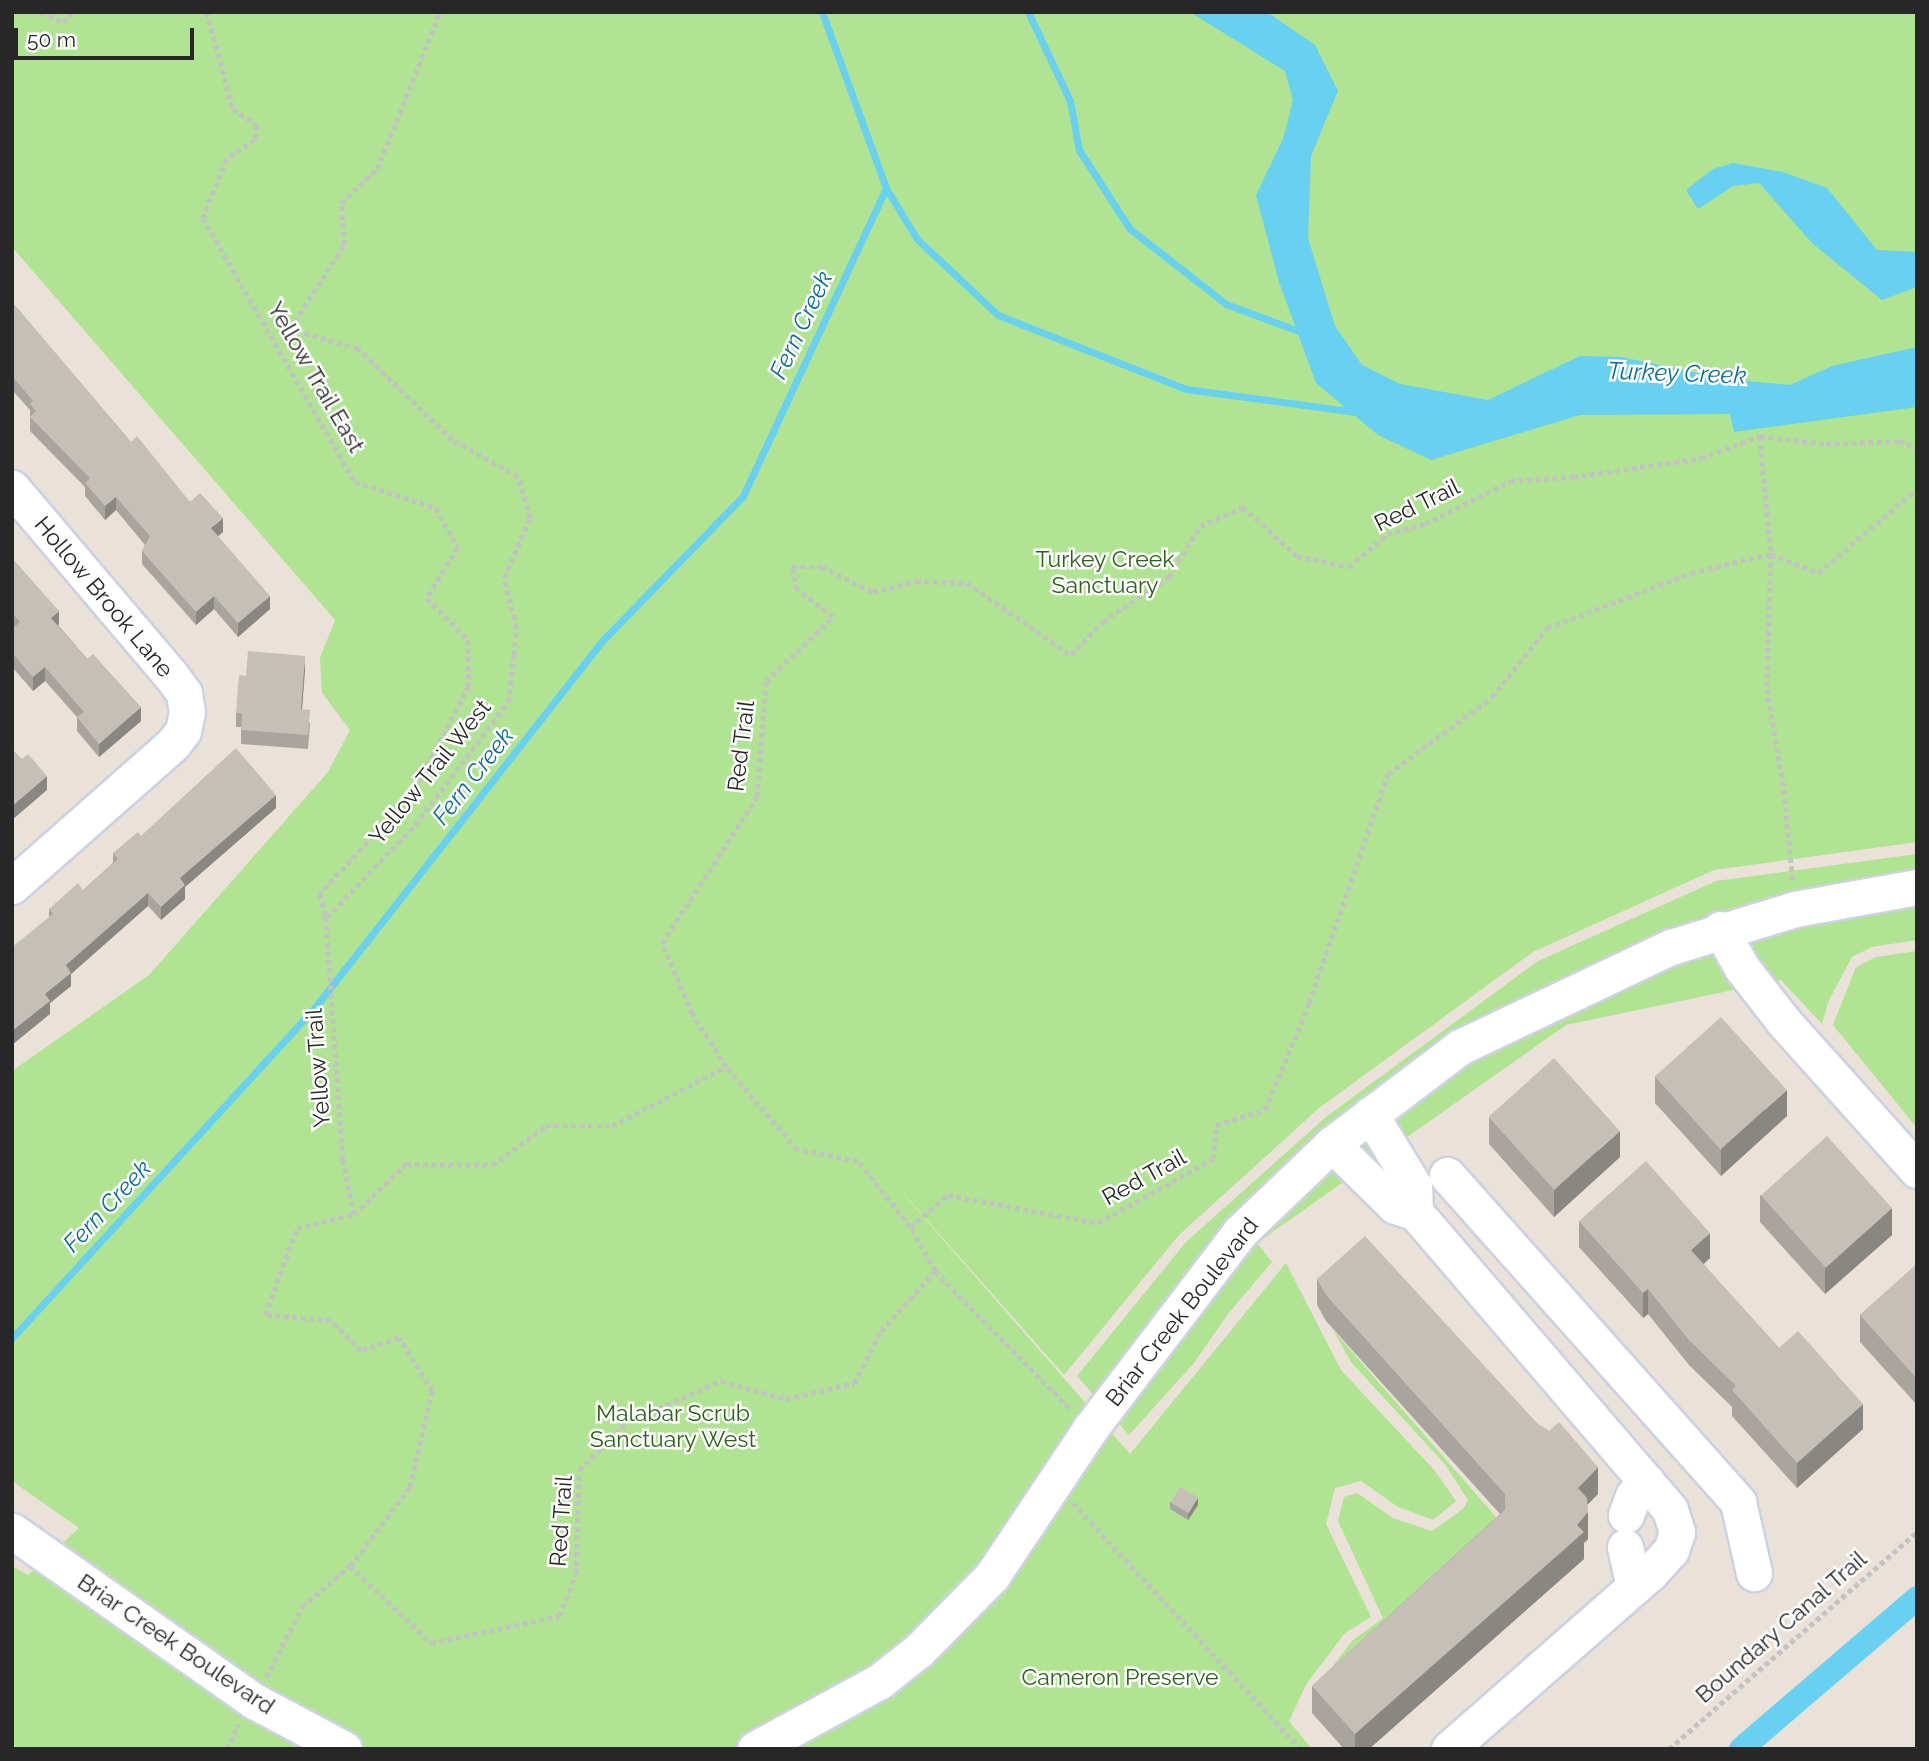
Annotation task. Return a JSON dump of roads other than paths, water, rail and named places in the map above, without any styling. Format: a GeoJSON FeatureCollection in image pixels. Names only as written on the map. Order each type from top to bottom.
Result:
{"type":"FeatureCollection","features":[{"type":"Feature","properties":{"kind":"street","name":"Hollow Brook Lane"},"geometry":{"type":"LineString","coordinates":[[12,488],[170,674],[184,693],[187,712],[183,731],[173,744],[12,886]]}},
{"type":"Feature","properties":{"kind":"street","name":"Briar Creek Boulevard"},"geometry":{"type":"LineString","coordinates":[[755,1749],[880,1681],[919,1650],[992,1576],[1090,1429],[1240,1232],[1332,1144],[1460,1047],[1671,947],[1720,929],[1795,909],[1917,887]]}},
{"type":"Feature","properties":{"kind":"street"},"geometry":{"type":"LineString","coordinates":[[1720,929],[1742,968],[1784,1022],[1917,1170]]}},
{"type":"Feature","properties":{"kind":"street"},"geometry":{"type":"LineString","coordinates":[[1370,1114],[1414,1186],[1415,1212]]}},
{"type":"Feature","properties":{"kind":"street"},"geometry":{"type":"LineString","coordinates":[[1332,1144],[1395,1206],[1415,1212],[1670,1510],[1676,1532],[1671,1550],[1634,1587],[1448,1749]]}},
{"type":"Feature","properties":{"kind":"street"},"geometry":{"type":"LineString","coordinates":[[1447,1175],[1738,1502],[1754,1573]]}},
{"type":"Feature","properties":{"kind":"street"},"geometry":{"type":"LineString","coordinates":[[1545,1365],[1584,1331]]}},
{"type":"Feature","properties":{"kind":"street"},"geometry":{"type":"LineString","coordinates":[[1634,1587],[1626,1531],[1633,1496],[1646,1481]]}},
{"type":"Feature","properties":{"kind":"street","name":"Briar Creek Boulevard"},"geometry":{"type":"LineString","coordinates":[[12,1531],[254,1701],[344,1749]]}},
{"type":"Feature","properties":{"kind":"water","name":"Turkey Creek"},"geometry":{"type":"Polygon","coordinates":[[[1190,12],[1267,12],[1315,45],[1338,91],[1311,156],[1308,238],[1335,326],[1362,365],[1400,384],[1488,400],[1580,356],[1621,357],[1726,379],[1790,385],[1832,366],[1917,347],[1917,407],[1734,432],[1730,414],[1580,415],[1431,460],[1378,435],[1316,383],[1279,282],[1256,195],[1283,139],[1293,100],[1285,71],[1190,12]]]}},
{"type":"Feature","properties":{"kind":"water"},"geometry":{"type":"Polygon","coordinates":[[[1733,163],[1783,172],[1827,188],[1877,250],[1917,252],[1917,287],[1882,300],[1813,244],[1759,183],[1733,186],[1698,209],[1686,190],[1713,169],[1733,163]]]}},
{"type":"Feature","properties":{"kind":"waterway","name":"Fern Creek"},"geometry":{"type":"LineString","coordinates":[[12,1338],[312,1011],[604,639],[743,496],[886,188],[822,12]]}},
{"type":"Feature","properties":{"kind":"waterway"},"geometry":{"type":"LineString","coordinates":[[1028,12],[1070,101],[1079,150],[1130,229],[1226,304],[1304,333]]}},
{"type":"Feature","properties":{"kind":"waterway","name":"Fern Creek"},"geometry":{"type":"LineString","coordinates":[[886,188],[917,239],[998,315],[1186,389],[1357,412]]}},
{"type":"Feature","properties":{"kind":"waterway"},"geometry":{"type":"LineString","coordinates":[[1741,1749],[1917,1598]]}},
{"type":"Feature","properties":{"kind":"park label","name":"Turkey Creek Sanctuary"},"geometry":{"type":"Point","coordinates":[1105,572]}},
{"type":"Feature","properties":{"kind":"park label","name":"Malabar Scrub Sanctuary West"},"geometry":{"type":"Point","coordinates":[673,1426]}},
{"type":"Feature","properties":{"kind":"park label","name":"Cameron Preserve"},"geometry":{"type":"Point","coordinates":[1120,1677]}}]}
